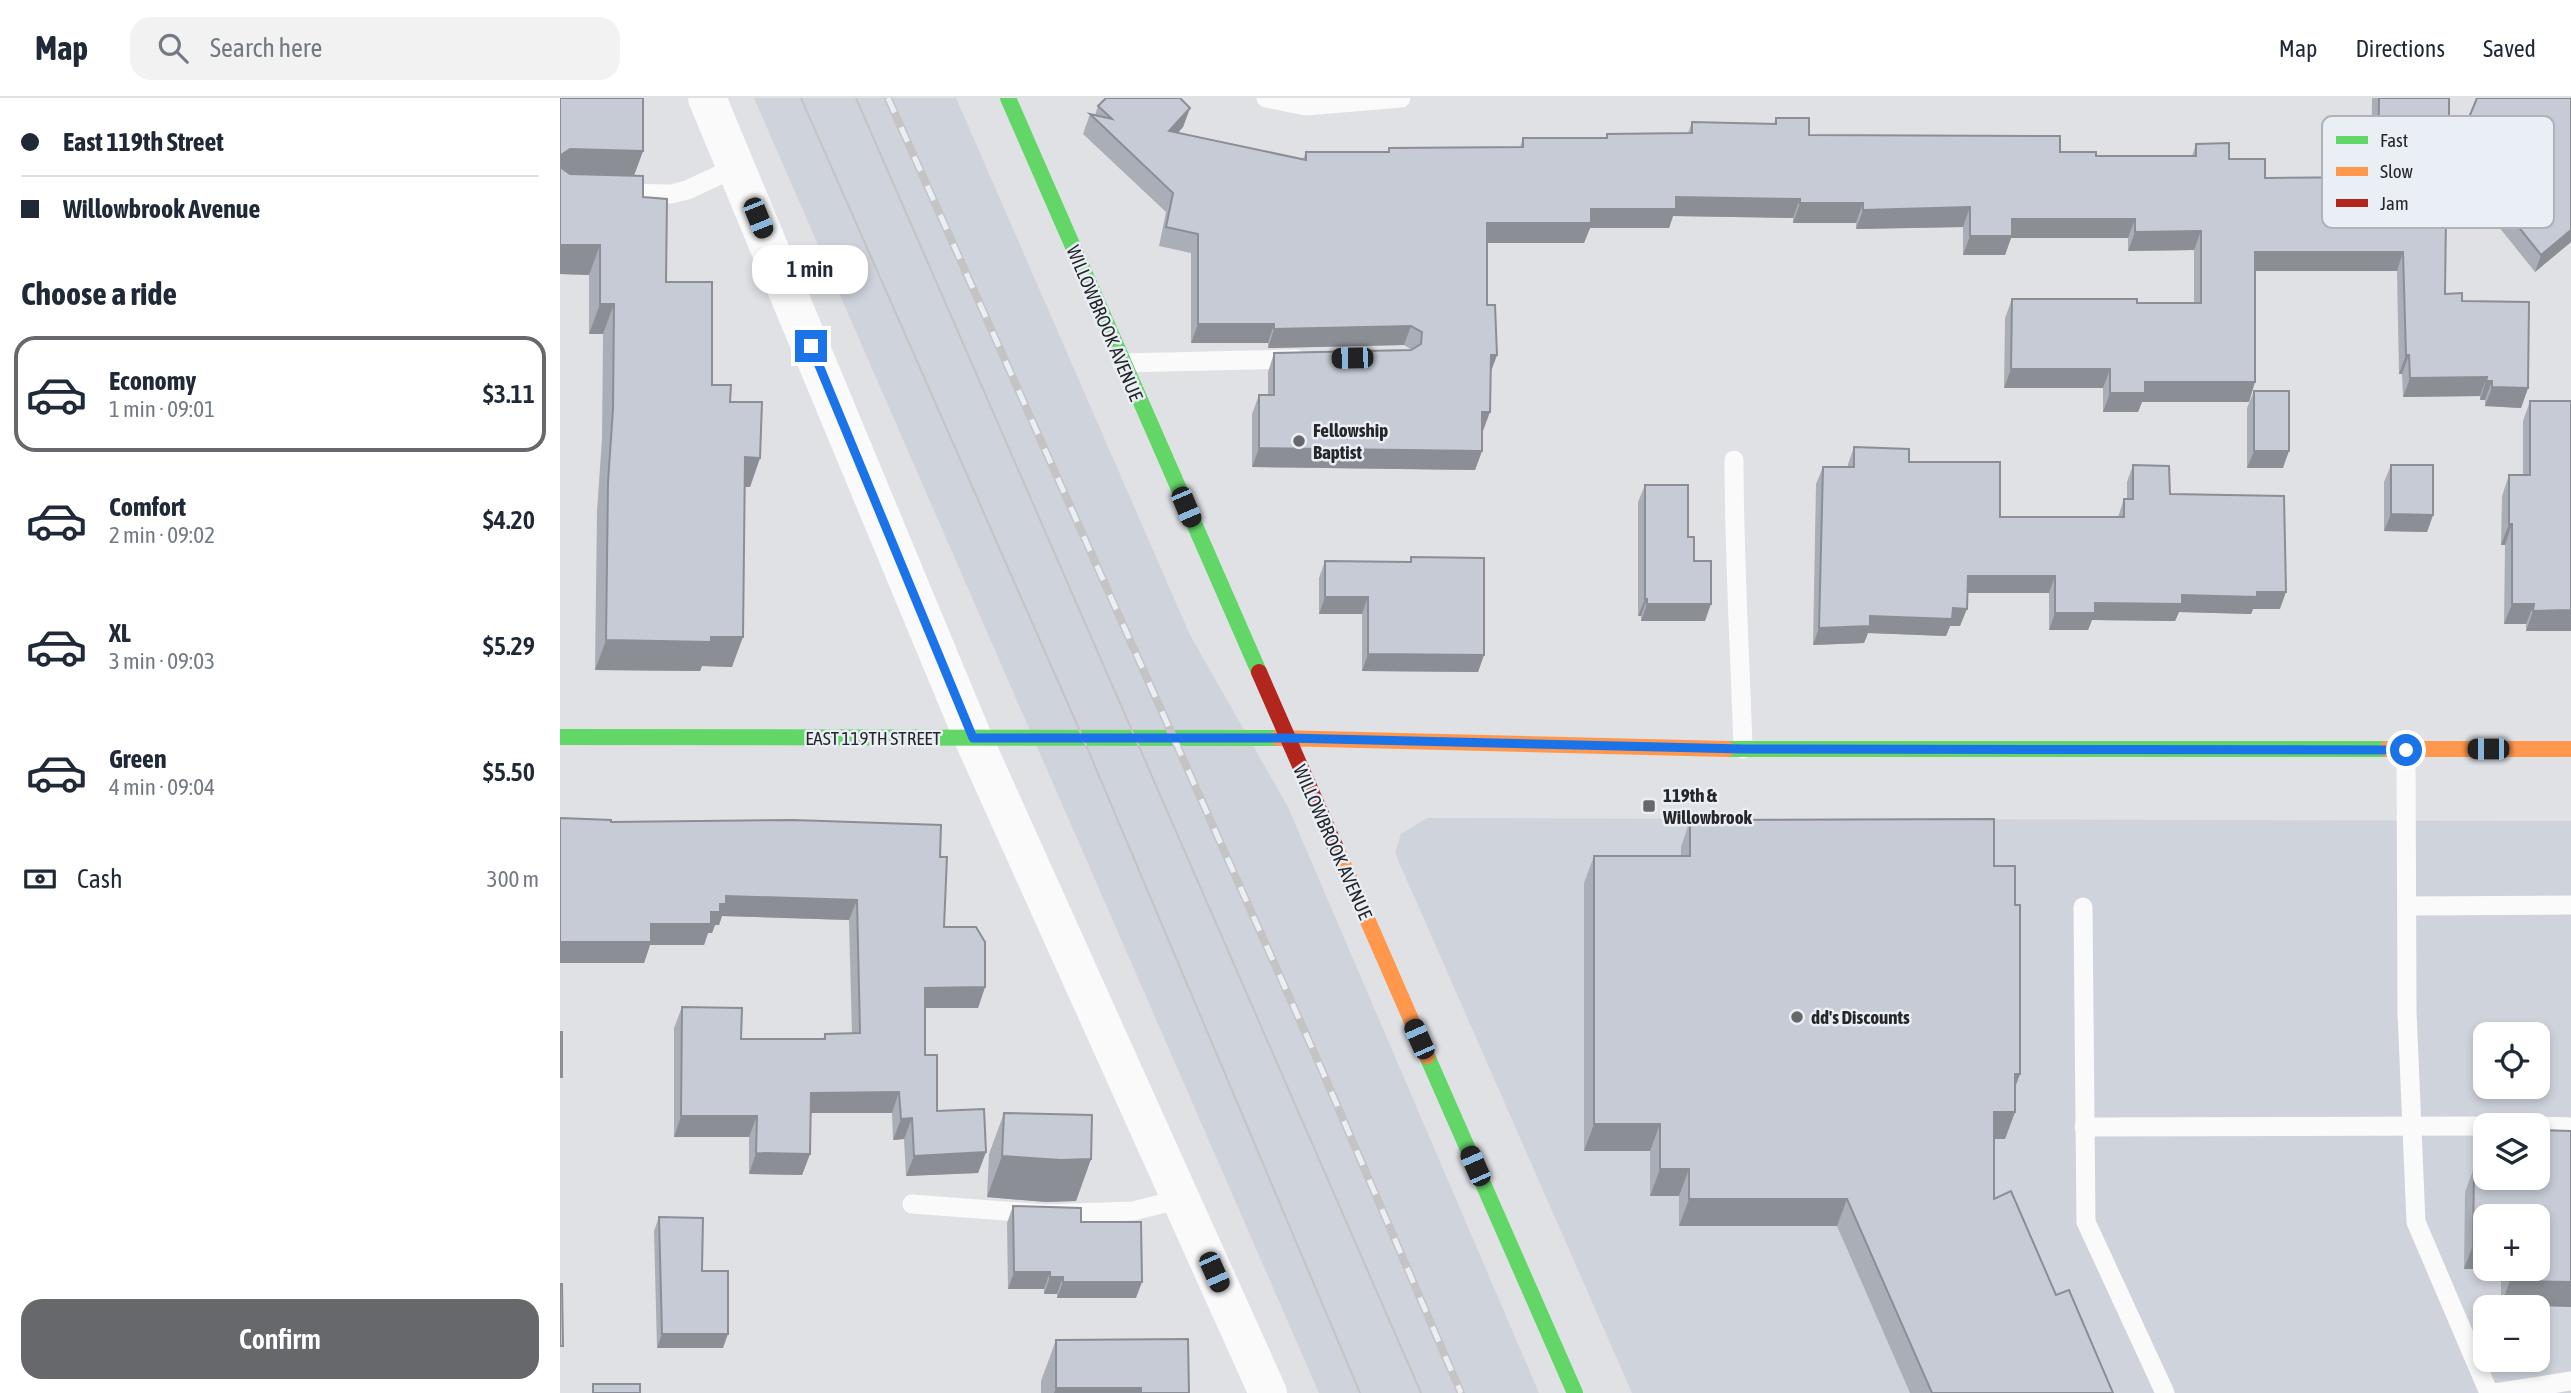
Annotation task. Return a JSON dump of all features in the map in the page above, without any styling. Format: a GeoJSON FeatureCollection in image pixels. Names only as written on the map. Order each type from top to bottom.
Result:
{"type":"FeatureCollection","features":[{"type":"Feature","properties":{"kind":"street"},"geometry":{"type":"LineString","coordinates":[[707,98],[973,738],[1268,1393]]}},
{"type":"Feature","properties":{"kind":"street","name":"WILLOWBROOK AVENUE"},"geometry":{"type":"LineString","coordinates":[[1007,98],[1574,1393]]}},
{"type":"Feature","properties":{"kind":"street","name":"EAST 119TH STREET"},"geometry":{"type":"LineString","coordinates":[[560,737],[1287,738],[1743,749],[2571,749]]}},
{"type":"Feature","properties":{"kind":"lane"},"geometry":{"type":"LineString","coordinates":[[1266,98],[1306,106],[1401,98]]}},
{"type":"Feature","properties":{"kind":"lane"},"geometry":{"type":"LineString","coordinates":[[602,192],[671,194],[687,190],[737,167]]}},
{"type":"Feature","properties":{"kind":"lane"},"geometry":{"type":"LineString","coordinates":[[1122,363],[1320,358]]}},
{"type":"Feature","properties":{"kind":"lane"},"geometry":{"type":"LineString","coordinates":[[1734,460],[1743,749]]}},
{"type":"Feature","properties":{"kind":"lane"},"geometry":{"type":"LineString","coordinates":[[2406,750],[2407,1012],[2416,1222],[2492,1393],[2571,1381]]}},
{"type":"Feature","properties":{"kind":"lane"},"geometry":{"type":"LineString","coordinates":[[2407,906],[2571,905]]}},
{"type":"Feature","properties":{"kind":"lane"},"geometry":{"type":"LineString","coordinates":[[2083,907],[2086,1222],[2165,1393]]}},
{"type":"Feature","properties":{"kind":"lane"},"geometry":{"type":"LineString","coordinates":[[2084,1127],[2473,1126]]}},
{"type":"Feature","properties":{"kind":"lane"},"geometry":{"type":"LineString","coordinates":[[2550,1126],[2571,1127]]}},
{"type":"Feature","properties":{"kind":"lane"},"geometry":{"type":"LineString","coordinates":[[912,1204],[1046,1214],[1133,1211],[1181,1199]]}},
{"type":"Feature","properties":{"kind":"shaded area"},"geometry":{"type":"Polygon","coordinates":[[[754,98],[956,98],[1190,635],[1288,807],[1539,1393],[1319,1393],[754,98]]]}},
{"type":"Feature","properties":{"kind":"shaded area"},"geometry":{"type":"Polygon","coordinates":[[[1427,818],[2571,821],[2571,1393],[1632,1393],[1395,853],[1401,834],[1427,818]]]}},
{"type":"Feature","properties":{"kind":"building"},"geometry":{"type":"Polygon","coordinates":[[[560,98],[643,98],[643,151],[570,149],[561,155],[560,164],[560,98]]]}},
{"type":"Feature","properties":{"kind":"building"},"geometry":{"type":"Polygon","coordinates":[[[1106,98],[1180,98],[1190,108],[1169,131],[1306,160],[1306,152],[1523,147],[1523,138],[1607,138],[1607,134],[1692,133],[1692,122],[1776,124],[1776,118],[1809,118],[1809,135],[2060,136],[2060,152],[2096,152],[2096,156],[2196,156],[2196,144],[2229,143],[2229,159],[2265,159],[2265,178],[2322,177],[2322,228],[2446,228],[2445,294],[2462,293],[2462,301],[2529,302],[2528,388],[2492,387],[2492,381],[2486,381],[2487,377],[2410,378],[2409,355],[2406,355],[2403,252],[2255,252],[2255,382],[2145,382],[2145,393],[2110,393],[2110,369],[2011,369],[2012,299],[2137,299],[2137,303],[2201,303],[2201,231],[2135,232],[2135,219],[2012,219],[2012,236],[1970,236],[1970,207],[1863,210],[1863,203],[1676,197],[1676,209],[1591,209],[1591,223],[1487,223],[1487,305],[1495,305],[1497,355],[1491,355],[1490,412],[1482,412],[1482,451],[1259,448],[1259,395],[1274,395],[1274,353],[1411,350],[1421,344],[1422,332],[1411,326],[1274,329],[1274,324],[1198,324],[1198,234],[1166,227],[1173,193],[1090,114],[1112,119],[1098,106],[1106,98]]]}},
{"type":"Feature","properties":{"kind":"building"},"geometry":{"type":"Polygon","coordinates":[[[2379,98],[2449,98],[2449,116],[2379,116],[2379,98]]]}},
{"type":"Feature","properties":{"kind":"building"},"geometry":{"type":"Polygon","coordinates":[[[2477,98],[2571,98],[2571,230],[2541,255],[2519,228],[2554,228],[2554,116],[2470,116],[2477,98]]]}},
{"type":"Feature","properties":{"kind":"building"},"geometry":{"type":"Polygon","coordinates":[[[560,167],[570,174],[643,176],[643,197],[667,199],[666,282],[712,282],[712,385],[731,385],[730,402],[762,402],[760,458],[745,457],[743,637],[711,637],[711,642],[606,640],[614,304],[600,304],[600,245],[560,245],[560,167]]]}},
{"type":"Feature","properties":{"kind":"building"},"geometry":{"type":"Polygon","coordinates":[[[2254,391],[2289,391],[2289,451],[2254,451],[2254,391]]]}},
{"type":"Feature","properties":{"kind":"building"},"geometry":{"type":"Polygon","coordinates":[[[2530,401],[2571,401],[2571,610],[2533,611],[2534,604],[2512,604],[2509,475],[2530,475],[2530,401]]]}},
{"type":"Feature","properties":{"kind":"building"},"geometry":{"type":"Polygon","coordinates":[[[1854,447],[1909,449],[1909,462],[2000,462],[2000,517],[2124,517],[2124,499],[2133,499],[2133,465],[2169,466],[2170,494],[2284,496],[2286,592],[2257,592],[2257,597],[2182,595],[2182,604],[2095,603],[2095,613],[2055,613],[2055,576],[1968,576],[1967,609],[1953,608],[1952,619],[1870,616],[1870,626],[1819,628],[1823,467],[1854,467],[1854,447]]]}},
{"type":"Feature","properties":{"kind":"building"},"geometry":{"type":"Polygon","coordinates":[[[2391,465],[2433,465],[2433,515],[2391,514],[2391,465]]]}},
{"type":"Feature","properties":{"kind":"building"},"geometry":{"type":"Polygon","coordinates":[[[1645,485],[1688,485],[1688,537],[1694,537],[1694,561],[1711,561],[1711,604],[1647,604],[1645,485]]]}},
{"type":"Feature","properties":{"kind":"building"},"geometry":{"type":"Polygon","coordinates":[[[1411,557],[1484,558],[1484,655],[1368,654],[1368,597],[1325,597],[1325,561],[1411,562],[1411,557]]]}},
{"type":"Feature","properties":{"kind":"building"},"geometry":{"type":"Polygon","coordinates":[[[560,818],[611,822],[793,820],[941,825],[940,857],[947,857],[944,927],[976,927],[985,942],[985,987],[925,988],[925,1055],[937,1055],[937,1111],[984,1109],[986,1152],[914,1156],[912,1118],[901,1119],[899,1092],[811,1093],[810,1154],[756,1153],[757,1116],[681,1116],[682,1007],[742,1008],[741,1039],[825,1039],[825,1034],[860,1033],[857,900],[726,896],[726,904],[720,904],[720,912],[711,912],[711,924],[651,924],[651,942],[560,942],[560,818]]]}},
{"type":"Feature","properties":{"kind":"building","name":"dd's Discounts"},"geometry":{"type":"Polygon","coordinates":[[[1994,819],[1994,866],[2015,866],[2015,905],[2020,905],[2020,1074],[2015,1074],[2015,1112],[1994,1112],[1994,1199],[2011,1191],[2056,1295],[2069,1290],[2113,1393],[1932,1393],[1847,1199],[1689,1199],[1689,1169],[1660,1169],[1660,1124],[1594,1124],[1594,856],[1690,856],[1690,820],[1994,819]]]}},
{"type":"Feature","properties":{"kind":"building"},"geometry":{"type":"Polygon","coordinates":[[[562,1032],[562,1077],[560,1077],[562,1032]]]}},
{"type":"Feature","properties":{"kind":"building"},"geometry":{"type":"Polygon","coordinates":[[[1004,1113],[1092,1115],[1091,1159],[1002,1156],[1004,1113]]]}},
{"type":"Feature","properties":{"kind":"building"},"geometry":{"type":"Polygon","coordinates":[[[2550,1130],[2571,1131],[2571,1282],[2510,1281],[2550,1281],[2550,1204],[2474,1204],[2474,1190],[2550,1190],[2550,1130]]]}},
{"type":"Feature","properties":{"kind":"building"},"geometry":{"type":"Polygon","coordinates":[[[1013,1206],[1081,1208],[1081,1222],[1141,1222],[1142,1282],[1063,1282],[1063,1277],[1050,1277],[1050,1272],[1014,1272],[1013,1206]]]}},
{"type":"Feature","properties":{"kind":"building"},"geometry":{"type":"Polygon","coordinates":[[[659,1217],[703,1218],[702,1271],[728,1271],[728,1334],[662,1334],[659,1217]]]}},
{"type":"Feature","properties":{"kind":"building"},"geometry":{"type":"Polygon","coordinates":[[[562,1284],[563,1346],[560,1346],[562,1284]]]}},
{"type":"Feature","properties":{"kind":"building"},"geometry":{"type":"Polygon","coordinates":[[[1188,1339],[1189,1393],[1141,1393],[1141,1388],[1056,1388],[1056,1340],[1188,1339]]]}},
{"type":"Feature","properties":{"kind":"building"},"geometry":{"type":"Polygon","coordinates":[[[593,1384],[640,1384],[640,1393],[593,1393],[593,1384]]]}},
{"type":"Feature","properties":{"kind":"tram line"},"geometry":{"type":"LineString","coordinates":[[801,98],[1083,738],[1360,1393]]}},
{"type":"Feature","properties":{"kind":"tram line"},"geometry":{"type":"LineString","coordinates":[[856,98],[1421,1393]]}},
{"type":"Feature","properties":{"kind":"railway"},"geometry":{"type":"LineString","coordinates":[[888,98],[1321,1068],[1461,1393]]}},
{"type":"Feature","properties":{"kind":"traffic: fast"},"geometry":{"type":"LineString","coordinates":[[1008,98],[1259,672]]}},
{"type":"Feature","properties":{"kind":"traffic: fast"},"geometry":{"type":"LineString","coordinates":[[560,737],[1278,738]]}},
{"type":"Feature","properties":{"kind":"traffic: fast"},"geometry":{"type":"LineString","coordinates":[[1727,749],[2387,749]]}},
{"type":"Feature","properties":{"kind":"traffic: fast"},"geometry":{"type":"LineString","coordinates":[[1427,1056],[1575,1393]]}},
{"type":"Feature","properties":{"kind":"traffic: slow"},"geometry":{"type":"LineString","coordinates":[[1278,738],[1727,749]]}},
{"type":"Feature","properties":{"kind":"traffic: slow"},"geometry":{"type":"LineString","coordinates":[[2387,749],[2571,749]]}},
{"type":"Feature","properties":{"kind":"traffic: slow"},"geometry":{"type":"LineString","coordinates":[[1336,848],[1427,1056]]}},
{"type":"Feature","properties":{"kind":"traffic: jam"},"geometry":{"type":"LineString","coordinates":[[1259,672],[1336,848]]}},
{"type":"Feature","properties":{"kind":"place","name":"Fellowship Baptist"},"geometry":{"type":"Point","coordinates":[1299,441]}},
{"type":"Feature","properties":{"kind":"place","name":"119th & Willowbrook"},"geometry":{"type":"Point","coordinates":[1649,806]}},
{"type":"Feature","properties":{"kind":"place","name":"dd's Discounts"},"geometry":{"type":"Point","coordinates":[1797,1017]}},
{"type":"Feature","properties":{"kind":"route"},"geometry":{"type":"LineString","coordinates":[[811,346],[973,738],[1287,738],[1743,749],[2406,750]]}}]}
